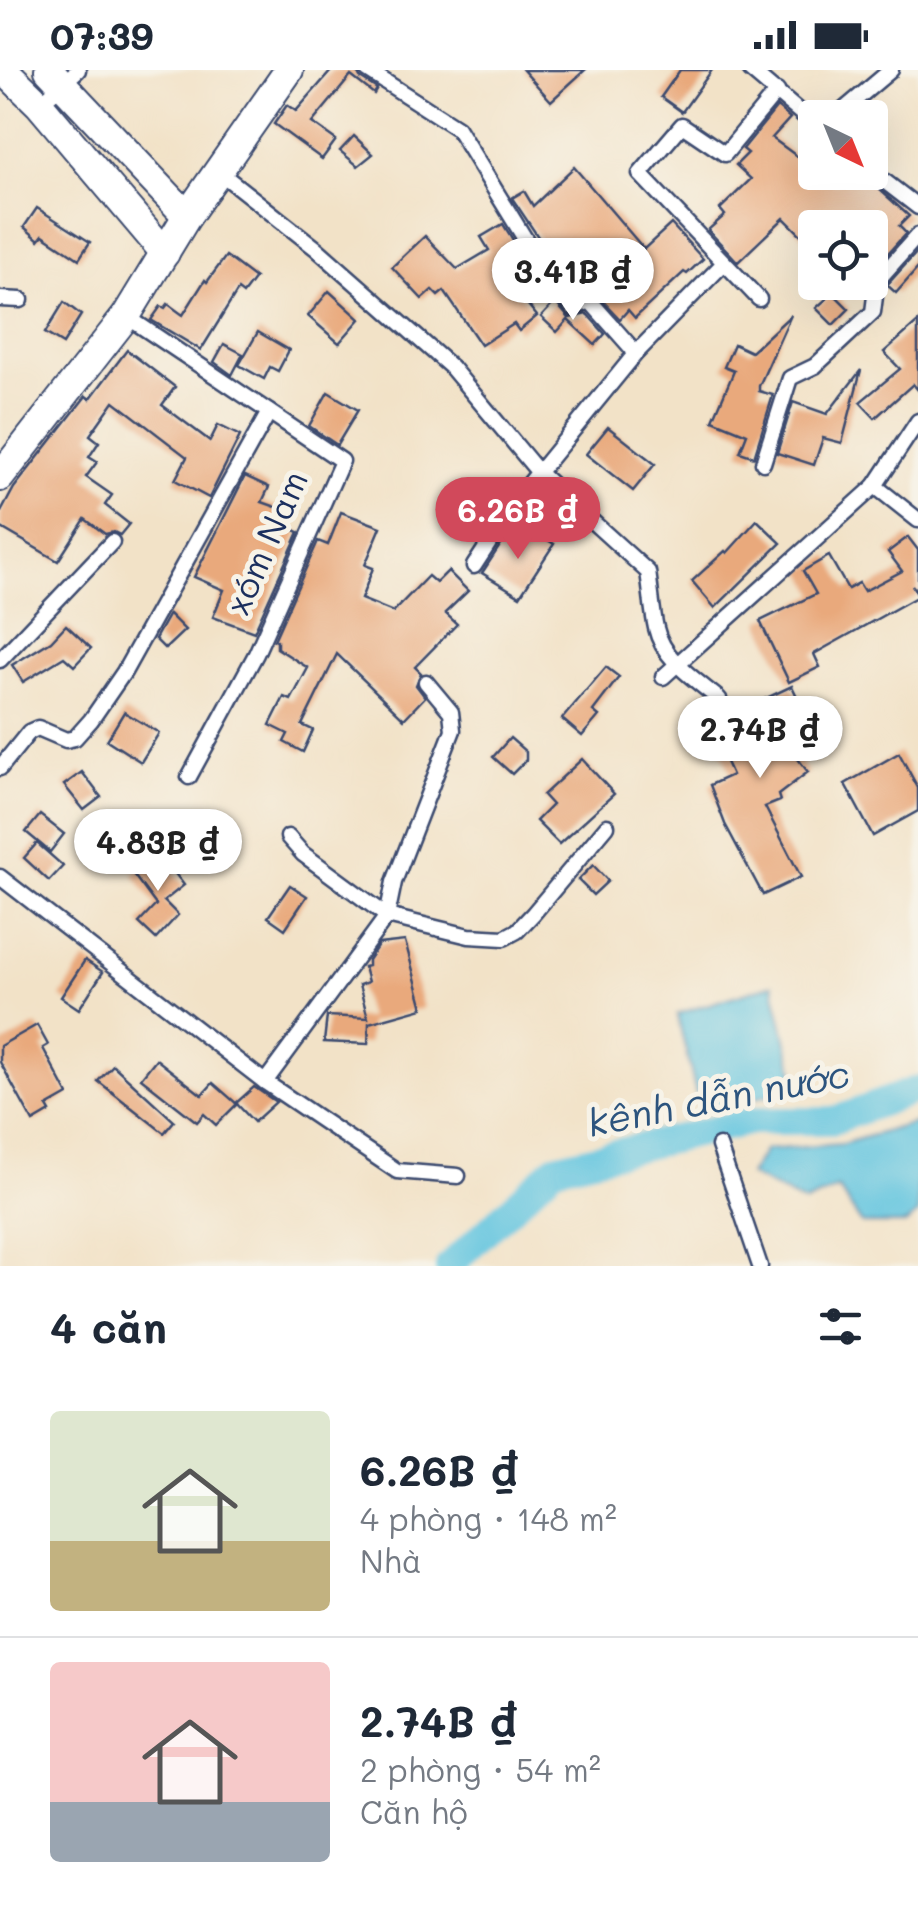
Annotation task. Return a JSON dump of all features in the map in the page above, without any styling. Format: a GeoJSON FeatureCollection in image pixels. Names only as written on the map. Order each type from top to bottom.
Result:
{"type":"FeatureCollection","features":[{"type":"Feature","properties":{"kind":"street"},"geometry":{"type":"LineString","coordinates":[[0,477],[126,316],[188,216],[289,70]]}},
{"type":"Feature","properties":{"kind":"street"},"geometry":{"type":"LineString","coordinates":[[6,74],[39,104],[165,253]]}},
{"type":"Feature","properties":{"kind":"street"},"geometry":{"type":"LineString","coordinates":[[63,75],[188,216]]}},
{"type":"Feature","properties":{"kind":"lane"},"geometry":{"type":"LineString","coordinates":[[367,70],[457,128],[541,264],[573,308],[590,301],[636,353]]}},
{"type":"Feature","properties":{"kind":"lane"},"geometry":{"type":"LineString","coordinates":[[750,70],[798,110]]}},
{"type":"Feature","properties":{"kind":"lane"},"geometry":{"type":"LineString","coordinates":[[855,100],[891,70]]}},
{"type":"Feature","properties":{"kind":"lane"},"geometry":{"type":"LineString","coordinates":[[39,104],[63,75]]}},
{"type":"Feature","properties":{"kind":"lane"},"geometry":{"type":"LineString","coordinates":[[759,300],[640,174],[682,126],[725,154],[777,91]]}},
{"type":"Feature","properties":{"kind":"lane"},"geometry":{"type":"LineString","coordinates":[[218,171],[452,367],[540,474],[648,572],[662,644],[677,664],[720,699]]}},
{"type":"Feature","properties":{"kind":"lane"},"geometry":{"type":"LineString","coordinates":[[888,184],[918,207]]}},
{"type":"Feature","properties":{"kind":"lane"},"geometry":{"type":"LineString","coordinates":[[763,463],[790,378],[815,366],[873,312],[876,282],[918,235]]}},
{"type":"Feature","properties":{"kind":"lane"},"geometry":{"type":"LineString","coordinates":[[474,566],[521,494],[636,353],[724,263]]}},
{"type":"Feature","properties":{"kind":"lane"},"geometry":{"type":"LineString","coordinates":[[0,299],[21,300]]}},
{"type":"Feature","properties":{"kind":"lane","name":"xóm Nam"},"geometry":{"type":"LineString","coordinates":[[126,316],[342,460],[256,654],[188,777]]}},
{"type":"Feature","properties":{"kind":"lane"},"geometry":{"type":"LineString","coordinates":[[0,768],[29,732],[38,728],[66,740],[75,738],[91,720],[132,657],[270,412]]}},
{"type":"Feature","properties":{"kind":"lane"},"geometry":{"type":"LineString","coordinates":[[662,677],[875,486],[918,421]]}},
{"type":"Feature","properties":{"kind":"lane"},"geometry":{"type":"LineString","coordinates":[[875,486],[918,520]]}},
{"type":"Feature","properties":{"kind":"lane"},"geometry":{"type":"LineString","coordinates":[[0,660],[112,542]]}},
{"type":"Feature","properties":{"kind":"lane"},"geometry":{"type":"LineString","coordinates":[[266,1082],[387,916],[394,882],[453,730],[451,712],[426,682]]}},
{"type":"Feature","properties":{"kind":"lane"},"geometry":{"type":"LineString","coordinates":[[288,838],[303,854],[387,916],[469,936],[504,938],[517,932],[607,826]]}},
{"type":"Feature","properties":{"kind":"lane"},"geometry":{"type":"LineString","coordinates":[[0,877],[266,1082],[396,1171],[458,1176]]}},
{"type":"Feature","properties":{"kind":"lane"},"geometry":{"type":"LineString","coordinates":[[719,1146],[760,1266]]}},
{"type":"Feature","properties":{"kind":"water"},"geometry":{"type":"Polygon","coordinates":[[[773,984],[798,1089],[700,1109],[677,1014],[773,984]]]}},
{"type":"Feature","properties":{"kind":"water"},"geometry":{"type":"Polygon","coordinates":[[[918,1122],[918,1214],[905,1224],[862,1224],[838,1188],[805,1203],[749,1175],[765,1150],[842,1144],[918,1122]]]}},
{"type":"Feature","properties":{"kind":"building"},"geometry":{"type":"Polygon","coordinates":[[[332,70],[356,70],[360,78],[377,89],[374,94],[351,76],[312,123],[336,140],[322,159],[274,124],[287,105],[296,111],[332,70]]]}},
{"type":"Feature","properties":{"kind":"building"},"geometry":{"type":"Polygon","coordinates":[[[523,70],[585,70],[551,101],[523,70]]]}},
{"type":"Feature","properties":{"kind":"building"},"geometry":{"type":"Polygon","coordinates":[[[680,70],[712,70],[682,112],[661,97],[680,70]]]}},
{"type":"Feature","properties":{"kind":"building"},"geometry":{"type":"Polygon","coordinates":[[[777,107],[790,118],[772,138],[798,157],[798,190],[880,190],[909,216],[899,226],[906,233],[888,253],[888,210],[798,210],[798,232],[784,218],[738,262],[708,230],[725,215],[720,209],[751,179],[736,165],[748,153],[743,149],[777,107]]]}},
{"type":"Feature","properties":{"kind":"building"},"geometry":{"type":"Polygon","coordinates":[[[354,136],[373,154],[358,166],[340,151],[354,136]]]}},
{"type":"Feature","properties":{"kind":"building"},"geometry":{"type":"Polygon","coordinates":[[[574,167],[644,249],[671,224],[703,259],[635,318],[628,310],[620,319],[593,291],[577,295],[512,198],[524,191],[533,206],[574,167]]]}},
{"type":"Feature","properties":{"kind":"building"},"geometry":{"type":"Polygon","coordinates":[[[37,208],[90,242],[79,259],[43,235],[39,240],[24,227],[37,208]]]}},
{"type":"Feature","properties":{"kind":"building"},"geometry":{"type":"Polygon","coordinates":[[[503,224],[532,270],[510,283],[537,316],[519,331],[514,324],[481,345],[444,291],[438,296],[432,290],[422,299],[392,267],[425,236],[457,269],[489,250],[481,237],[503,224]]]}},
{"type":"Feature","properties":{"kind":"building"},"geometry":{"type":"Polygon","coordinates":[[[918,251],[918,268],[896,293],[888,284],[918,251]]]}},
{"type":"Feature","properties":{"kind":"building"},"geometry":{"type":"Polygon","coordinates":[[[226,256],[255,278],[243,294],[238,290],[201,350],[151,320],[161,306],[165,308],[168,304],[183,315],[226,256]]]}},
{"type":"Feature","properties":{"kind":"building"},"geometry":{"type":"Polygon","coordinates":[[[329,291],[360,319],[339,343],[308,316],[329,291]]]}},
{"type":"Feature","properties":{"kind":"building"},"geometry":{"type":"Polygon","coordinates":[[[825,300],[840,300],[849,309],[833,325],[816,308],[825,300]]]}},
{"type":"Feature","properties":{"kind":"building"},"geometry":{"type":"Polygon","coordinates":[[[64,302],[81,315],[63,344],[45,333],[64,302]]]}},
{"type":"Feature","properties":{"kind":"building"},"geometry":{"type":"Polygon","coordinates":[[[555,302],[569,318],[587,314],[605,334],[595,345],[568,320],[557,332],[541,317],[555,302]]]}},
{"type":"Feature","properties":{"kind":"building"},"geometry":{"type":"Polygon","coordinates":[[[791,315],[759,386],[759,391],[773,395],[754,457],[740,452],[747,434],[713,420],[734,371],[724,367],[734,344],[751,352],[791,315]]]}},
{"type":"Feature","properties":{"kind":"building"},"geometry":{"type":"Polygon","coordinates":[[[918,322],[918,390],[913,384],[875,418],[860,402],[900,369],[884,352],[918,322]]]}},
{"type":"Feature","properties":{"kind":"building"},"geometry":{"type":"Polygon","coordinates":[[[258,332],[289,350],[278,371],[270,367],[264,379],[239,365],[258,332]]]}},
{"type":"Feature","properties":{"kind":"building"},"geometry":{"type":"Polygon","coordinates":[[[224,344],[243,354],[232,375],[214,362],[224,344]]]}},
{"type":"Feature","properties":{"kind":"building"},"geometry":{"type":"Polygon","coordinates":[[[127,350],[175,387],[162,405],[210,441],[218,425],[240,436],[209,498],[175,480],[187,457],[114,401],[90,435],[99,442],[89,457],[97,462],[86,477],[112,495],[105,505],[129,524],[120,535],[105,534],[85,519],[58,561],[0,527],[0,514],[14,488],[127,350]]]}},
{"type":"Feature","properties":{"kind":"building"},"geometry":{"type":"Polygon","coordinates":[[[861,370],[842,443],[823,438],[814,465],[777,453],[793,402],[827,414],[861,370]]]}},
{"type":"Feature","properties":{"kind":"building"},"geometry":{"type":"Polygon","coordinates":[[[328,392],[358,410],[337,445],[309,426],[328,392]]]}},
{"type":"Feature","properties":{"kind":"building"},"geometry":{"type":"Polygon","coordinates":[[[608,427],[655,464],[633,491],[586,454],[608,427]]]}},
{"type":"Feature","properties":{"kind":"building"},"geometry":{"type":"Polygon","coordinates":[[[245,476],[269,487],[262,502],[293,513],[288,527],[299,532],[254,632],[213,617],[224,590],[194,577],[245,476]]]}},
{"type":"Feature","properties":{"kind":"building"},"geometry":{"type":"Polygon","coordinates":[[[341,512],[381,527],[365,565],[373,568],[361,599],[393,612],[428,576],[436,583],[448,571],[468,591],[445,613],[457,624],[415,667],[421,673],[416,685],[425,697],[404,719],[337,654],[302,725],[313,730],[303,752],[284,742],[288,734],[270,725],[284,697],[291,700],[308,668],[277,648],[274,640],[318,541],[328,545],[341,512]]]}},
{"type":"Feature","properties":{"kind":"building"},"geometry":{"type":"Polygon","coordinates":[[[757,520],[781,543],[715,608],[692,581],[727,553],[757,520]]]}},
{"type":"Feature","properties":{"kind":"building"},"geometry":{"type":"Polygon","coordinates":[[[530,529],[554,544],[520,596],[482,573],[505,538],[519,547],[530,529]]]}},
{"type":"Feature","properties":{"kind":"building"},"geometry":{"type":"Polygon","coordinates":[[[908,537],[918,550],[918,593],[912,585],[918,596],[814,654],[820,667],[789,682],[760,621],[816,594],[803,571],[829,556],[848,589],[859,583],[864,591],[902,571],[888,552],[908,537]]]}},
{"type":"Feature","properties":{"kind":"building"},"geometry":{"type":"Polygon","coordinates":[[[169,614],[185,630],[165,649],[155,639],[169,614]]]}},
{"type":"Feature","properties":{"kind":"building"},"geometry":{"type":"Polygon","coordinates":[[[66,625],[91,648],[74,666],[64,657],[23,682],[12,665],[51,641],[66,625]]]}},
{"type":"Feature","properties":{"kind":"building"},"geometry":{"type":"Polygon","coordinates":[[[606,667],[619,677],[593,711],[599,716],[582,736],[562,719],[606,667]]]}},
{"type":"Feature","properties":{"kind":"building"},"geometry":{"type":"Polygon","coordinates":[[[792,686],[813,730],[786,743],[808,772],[778,795],[780,801],[765,807],[801,877],[763,895],[725,824],[710,785],[732,775],[709,725],[792,686]]]}},
{"type":"Feature","properties":{"kind":"building"},"geometry":{"type":"Polygon","coordinates":[[[124,712],[159,733],[141,762],[107,740],[124,712]]]}},
{"type":"Feature","properties":{"kind":"building"},"geometry":{"type":"Polygon","coordinates":[[[510,738],[526,752],[526,760],[512,774],[493,757],[510,738]]]}},
{"type":"Feature","properties":{"kind":"building"},"geometry":{"type":"Polygon","coordinates":[[[899,753],[918,788],[918,811],[873,836],[845,784],[899,753]]]}},
{"type":"Feature","properties":{"kind":"building"},"geometry":{"type":"Polygon","coordinates":[[[582,759],[614,794],[559,844],[536,821],[552,805],[543,795],[582,759]]]}},
{"type":"Feature","properties":{"kind":"building"},"geometry":{"type":"Polygon","coordinates":[[[82,772],[101,797],[84,810],[64,785],[82,772]]]}},
{"type":"Feature","properties":{"kind":"building"},"geometry":{"type":"Polygon","coordinates":[[[40,815],[64,834],[50,852],[26,832],[40,815]]]}},
{"type":"Feature","properties":{"kind":"building"},"geometry":{"type":"Polygon","coordinates":[[[37,843],[63,866],[49,881],[24,858],[37,843]]]}},
{"type":"Feature","properties":{"kind":"building"},"geometry":{"type":"Polygon","coordinates":[[[159,853],[184,885],[164,901],[178,915],[156,939],[139,923],[156,905],[133,874],[159,853]]]}},
{"type":"Feature","properties":{"kind":"building"},"geometry":{"type":"Polygon","coordinates":[[[593,865],[608,881],[593,895],[578,880],[593,865]]]}},
{"type":"Feature","properties":{"kind":"building"},"geometry":{"type":"Polygon","coordinates":[[[290,885],[307,896],[285,929],[268,917],[290,885]]]}},
{"type":"Feature","properties":{"kind":"building"},"geometry":{"type":"Polygon","coordinates":[[[405,941],[423,1008],[369,1023],[368,1044],[324,1042],[327,1016],[368,1018],[359,985],[368,982],[364,967],[379,944],[405,941]]]}},
{"type":"Feature","properties":{"kind":"building"},"geometry":{"type":"Polygon","coordinates":[[[85,960],[103,972],[79,1009],[61,997],[85,960]]]}},
{"type":"Feature","properties":{"kind":"building"},"geometry":{"type":"Polygon","coordinates":[[[37,1025],[48,1045],[43,1048],[68,1095],[47,1107],[50,1112],[33,1122],[0,1062],[0,1046],[37,1025]]]}},
{"type":"Feature","properties":{"kind":"building"},"geometry":{"type":"Polygon","coordinates":[[[156,1059],[202,1095],[213,1083],[237,1104],[216,1125],[204,1114],[197,1122],[141,1078],[156,1059]]]}},
{"type":"Feature","properties":{"kind":"building"},"geometry":{"type":"Polygon","coordinates":[[[113,1065],[174,1121],[164,1133],[98,1081],[113,1065]]]}},
{"type":"Feature","properties":{"kind":"building"},"geometry":{"type":"Polygon","coordinates":[[[254,1087],[276,1102],[254,1122],[236,1103],[254,1087]]]}},
{"type":"Feature","properties":{"kind":"waterway","name":"kênh dẫn nước"},"geometry":{"type":"LineString","coordinates":[[449,1266],[555,1167],[751,1121],[833,1121],[918,1089]]}}]}
